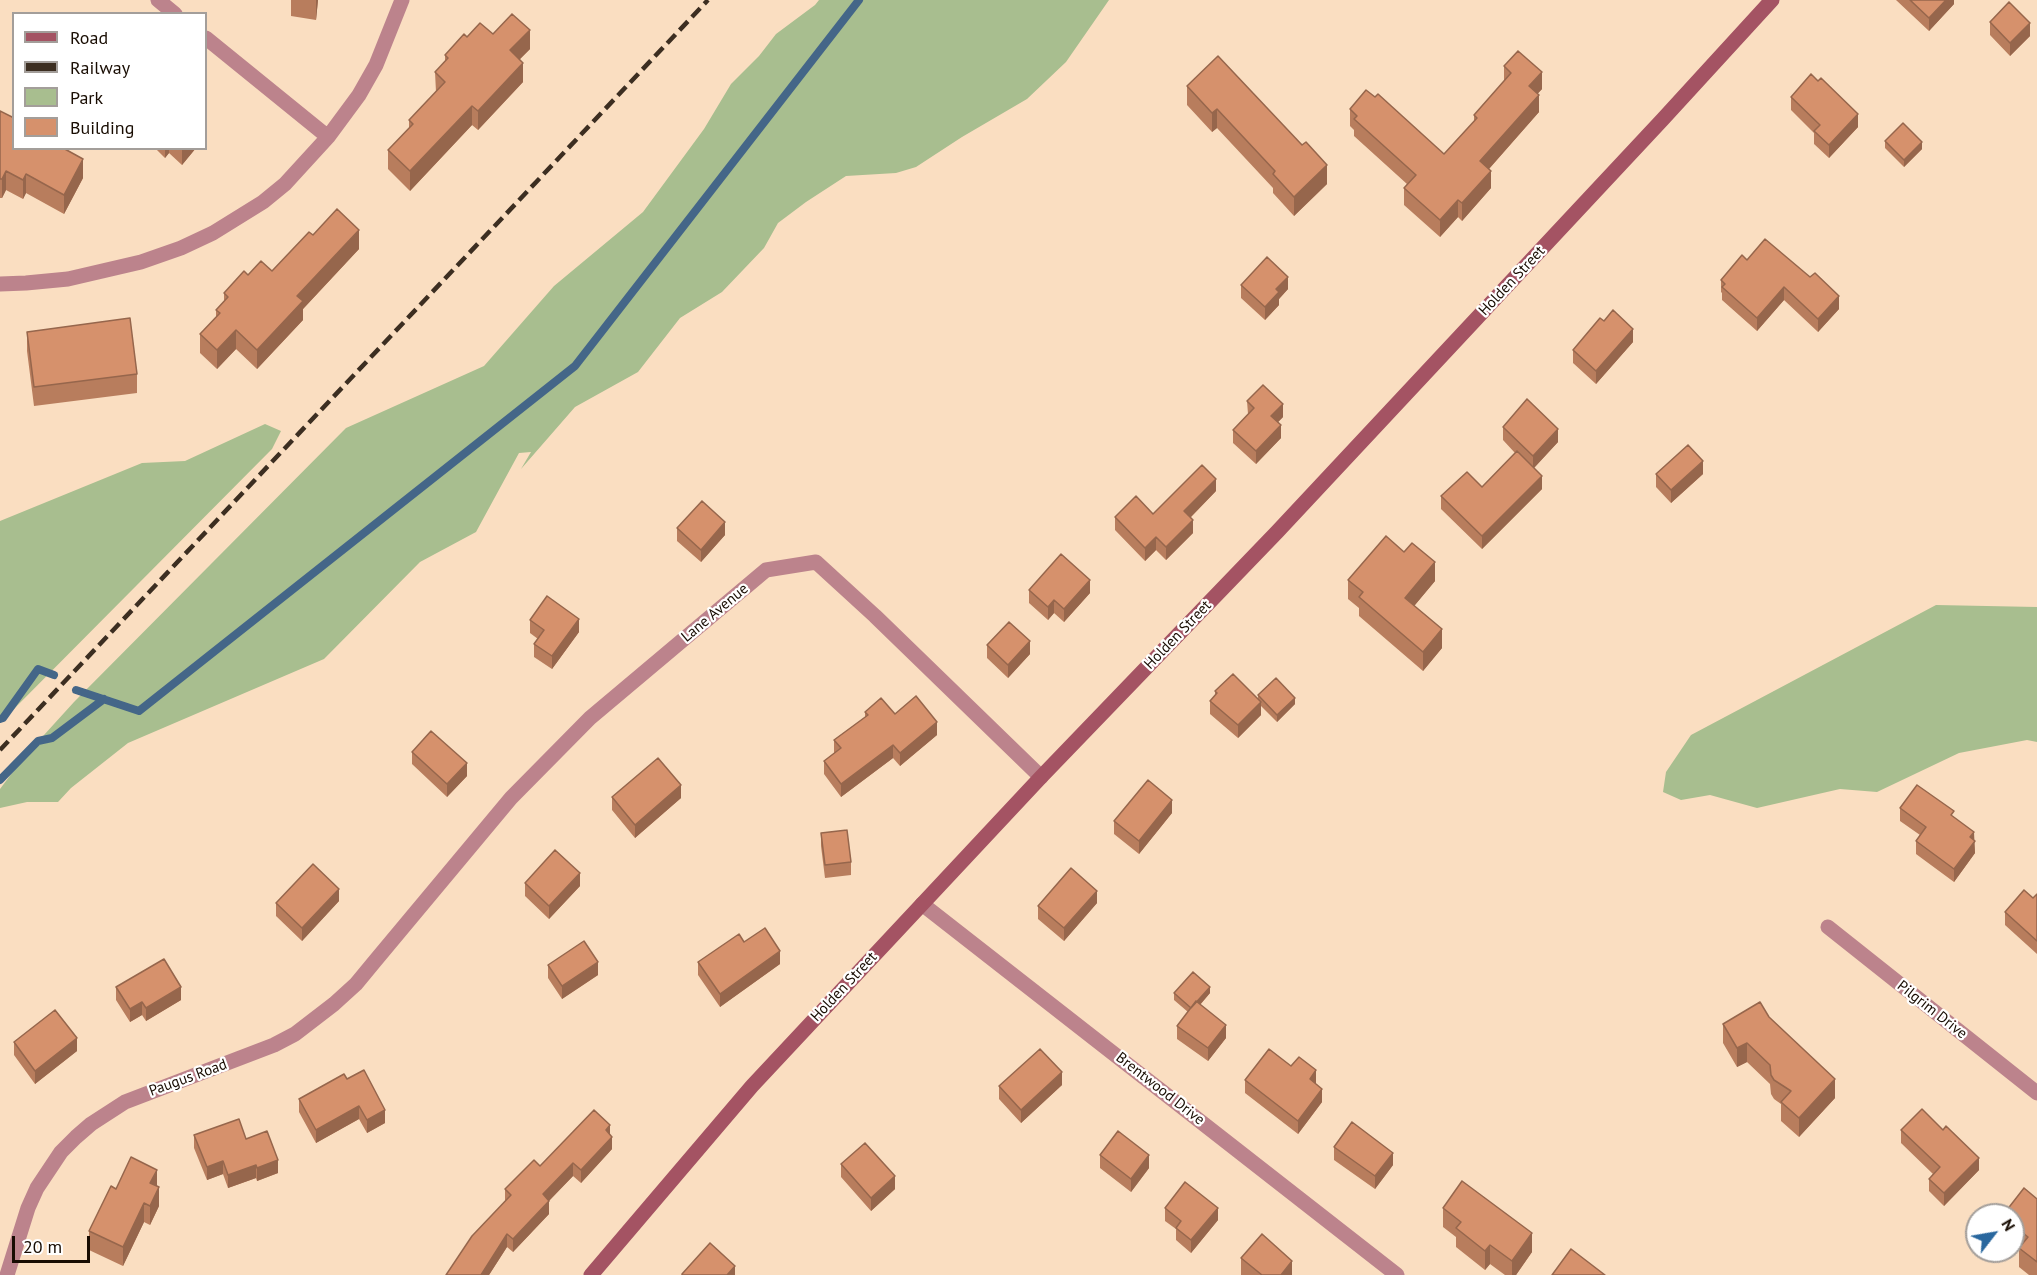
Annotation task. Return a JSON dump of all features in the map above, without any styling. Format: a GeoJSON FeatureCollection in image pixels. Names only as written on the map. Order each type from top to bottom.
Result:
{"type":"FeatureCollection","features":[{"type":"Feature","properties":{"kind":"main road","name":"Holden Street"},"geometry":{"type":"LineString","coordinates":[[591,1275],[752,1086],[1041,777],[1277,532],[1772,0]]}},
{"type":"Feature","properties":{"kind":"street"},"geometry":{"type":"LineString","coordinates":[[158,0],[173,12]]}},
{"type":"Feature","properties":{"kind":"street"},"geometry":{"type":"LineString","coordinates":[[0,284],[57,280],[103,272],[141,262],[181,248],[213,233],[263,202],[285,184],[328,137],[359,95],[376,64],[402,0]]}},
{"type":"Feature","properties":{"kind":"street"},"geometry":{"type":"LineString","coordinates":[[207,39],[328,137]]}},
{"type":"Feature","properties":{"kind":"street","name":"Lane Avenue"},"geometry":{"type":"LineString","coordinates":[[413,914],[511,798],[590,718],[766,570],[816,562],[1041,777]]}},
{"type":"Feature","properties":{"kind":"street","name":"Brentwood Drive"},"geometry":{"type":"LineString","coordinates":[[922,904],[1397,1275]]}},
{"type":"Feature","properties":{"kind":"street","name":"Paugus Road"},"geometry":{"type":"LineString","coordinates":[[7,1275],[28,1208],[37,1188],[61,1152],[76,1137],[91,1124],[125,1102],[252,1055],[295,1034],[356,984],[413,914]]}},
{"type":"Feature","properties":{"kind":"street","name":"Pilgrim Drive"},"geometry":{"type":"LineString","coordinates":[[1828,927],[2037,1093]]}},
{"type":"Feature","properties":{"kind":"green space"},"geometry":{"type":"Polygon","coordinates":[[[819,0],[1109,0],[1066,62],[1027,99],[916,167],[896,173],[846,176],[778,223],[764,248],[722,292],[680,318],[638,372],[575,407],[521,469],[531,452],[519,453],[476,532],[420,562],[324,659],[128,743],[71,788],[58,802],[27,802],[0,808],[0,789],[24,757],[74,702],[346,428],[484,366],[554,286],[643,212],[704,129],[731,84],[759,56],[776,34],[819,0]]]}},
{"type":"Feature","properties":{"kind":"green space"},"geometry":{"type":"Polygon","coordinates":[[[265,424],[281,431],[272,449],[0,723],[0,521],[142,463],[185,461],[265,424]]]}},
{"type":"Feature","properties":{"kind":"green space"},"geometry":{"type":"Polygon","coordinates":[[[1936,605],[2037,607],[2037,742],[2027,740],[1959,753],[1877,792],[1840,789],[1757,808],[1710,795],[1681,800],[1663,792],[1666,772],[1691,735],[1936,605]]]}},
{"type":"Feature","properties":{"kind":"building"},"geometry":{"type":"Polygon","coordinates":[[[1910,0],[1946,0],[1929,18],[1910,0]]]}},
{"type":"Feature","properties":{"kind":"building"},"geometry":{"type":"Polygon","coordinates":[[[2009,2],[2030,23],[2010,43],[1990,22],[2009,2]]]}},
{"type":"Feature","properties":{"kind":"building"},"geometry":{"type":"Polygon","coordinates":[[[512,14],[530,30],[510,50],[523,63],[478,111],[472,106],[410,171],[388,150],[413,124],[409,120],[445,82],[435,72],[448,58],[445,55],[464,34],[467,37],[480,23],[493,34],[512,14]]]}},
{"type":"Feature","properties":{"kind":"building"},"geometry":{"type":"Polygon","coordinates":[[[1518,51],[1542,72],[1529,86],[1539,95],[1480,161],[1491,171],[1462,203],[1458,200],[1440,220],[1404,188],[1416,175],[1354,119],[1357,116],[1350,109],[1366,90],[1375,97],[1378,94],[1444,154],[1477,118],[1474,115],[1511,73],[1504,66],[1518,51]]]}},
{"type":"Feature","properties":{"kind":"building"},"geometry":{"type":"Polygon","coordinates":[[[1218,56],[1302,145],[1306,142],[1327,165],[1294,197],[1273,174],[1275,171],[1217,109],[1212,113],[1187,86],[1218,56]]]}},
{"type":"Feature","properties":{"kind":"building"},"geometry":{"type":"Polygon","coordinates":[[[1811,74],[1818,81],[1821,78],[1858,114],[1829,145],[1814,131],[1820,125],[1791,97],[1811,74]]]}},
{"type":"Feature","properties":{"kind":"building"},"geometry":{"type":"Polygon","coordinates":[[[0,111],[12,117],[12,150],[67,150],[83,159],[64,195],[26,174],[23,180],[6,171],[0,179],[0,111]]]}},
{"type":"Feature","properties":{"kind":"building"},"geometry":{"type":"Polygon","coordinates":[[[1903,123],[1922,142],[1904,160],[1885,141],[1903,123]]]}},
{"type":"Feature","properties":{"kind":"building"},"geometry":{"type":"Polygon","coordinates":[[[337,209],[359,230],[297,296],[303,301],[257,350],[236,330],[217,350],[200,334],[220,313],[216,310],[228,297],[224,293],[244,271],[248,275],[261,261],[272,271],[309,232],[313,235],[337,209]]]}},
{"type":"Feature","properties":{"kind":"building"},"geometry":{"type":"Polygon","coordinates":[[[1765,239],[1810,277],[1815,273],[1839,296],[1818,319],[1784,287],[1757,318],[1722,287],[1725,284],[1721,280],[1742,255],[1747,260],[1765,239]]]}},
{"type":"Feature","properties":{"kind":"building"},"geometry":{"type":"Polygon","coordinates":[[[1267,257],[1288,277],[1276,289],[1279,292],[1265,307],[1241,285],[1267,257]]]}},
{"type":"Feature","properties":{"kind":"building"},"geometry":{"type":"Polygon","coordinates":[[[1613,310],[1633,329],[1596,371],[1573,350],[1600,318],[1604,321],[1613,310]]]}},
{"type":"Feature","properties":{"kind":"building"},"geometry":{"type":"Polygon","coordinates":[[[130,318],[137,374],[34,387],[27,332],[130,318]]]}},
{"type":"Feature","properties":{"kind":"building"},"geometry":{"type":"Polygon","coordinates":[[[1263,385],[1283,404],[1271,416],[1281,425],[1256,451],[1233,430],[1254,408],[1247,401],[1263,385]]]}},
{"type":"Feature","properties":{"kind":"building"},"geometry":{"type":"Polygon","coordinates":[[[1527,399],[1558,429],[1533,456],[1503,427],[1527,399]]]}},
{"type":"Feature","properties":{"kind":"building"},"geometry":{"type":"Polygon","coordinates":[[[1688,445],[1703,461],[1671,490],[1656,474],[1688,445]]]}},
{"type":"Feature","properties":{"kind":"building"},"geometry":{"type":"Polygon","coordinates":[[[1517,451],[1542,476],[1482,536],[1441,496],[1467,472],[1482,487],[1517,451]]]}},
{"type":"Feature","properties":{"kind":"building"},"geometry":{"type":"Polygon","coordinates":[[[1202,465],[1216,479],[1184,511],[1193,520],[1166,547],[1156,537],[1145,548],[1115,517],[1136,496],[1153,514],[1202,465]]]}},
{"type":"Feature","properties":{"kind":"building"},"geometry":{"type":"Polygon","coordinates":[[[702,501],[725,522],[701,550],[677,528],[702,501]]]}},
{"type":"Feature","properties":{"kind":"building"},"geometry":{"type":"Polygon","coordinates":[[[1386,536],[1404,552],[1412,543],[1435,562],[1405,598],[1442,629],[1423,652],[1359,597],[1363,592],[1348,580],[1386,536]]]}},
{"type":"Feature","properties":{"kind":"building"},"geometry":{"type":"Polygon","coordinates":[[[1061,554],[1090,580],[1064,609],[1054,600],[1048,607],[1029,590],[1061,554]]]}},
{"type":"Feature","properties":{"kind":"building"},"geometry":{"type":"Polygon","coordinates":[[[547,596],[579,619],[552,656],[534,644],[544,630],[530,620],[547,596]]]}},
{"type":"Feature","properties":{"kind":"building"},"geometry":{"type":"Polygon","coordinates":[[[1009,622],[1030,641],[1008,665],[987,645],[1009,622]]]}},
{"type":"Feature","properties":{"kind":"building"},"geometry":{"type":"Polygon","coordinates":[[[1233,674],[1261,702],[1238,725],[1210,701],[1217,693],[1215,691],[1233,674]]]}},
{"type":"Feature","properties":{"kind":"building"},"geometry":{"type":"Polygon","coordinates":[[[1276,678],[1295,698],[1277,715],[1258,695],[1276,678]]]}},
{"type":"Feature","properties":{"kind":"building"},"geometry":{"type":"Polygon","coordinates":[[[916,696],[937,722],[900,753],[893,745],[841,784],[824,761],[841,748],[834,740],[868,715],[865,712],[881,698],[895,714],[916,696]]]}},
{"type":"Feature","properties":{"kind":"building"},"geometry":{"type":"Polygon","coordinates":[[[431,731],[467,763],[447,784],[412,752],[431,731]]]}},
{"type":"Feature","properties":{"kind":"building"},"geometry":{"type":"Polygon","coordinates":[[[658,758],[681,785],[635,825],[612,797],[658,758]]]}},
{"type":"Feature","properties":{"kind":"building"},"geometry":{"type":"Polygon","coordinates":[[[1148,780],[1172,800],[1139,841],[1114,821],[1148,780]]]}},
{"type":"Feature","properties":{"kind":"building"},"geometry":{"type":"Polygon","coordinates":[[[1917,785],[1954,811],[1951,815],[1974,832],[1970,837],[1975,841],[1954,869],[1916,841],[1926,827],[1900,808],[1917,785]]]}},
{"type":"Feature","properties":{"kind":"building"},"geometry":{"type":"Polygon","coordinates":[[[847,830],[851,862],[825,865],[821,833],[847,830]]]}},
{"type":"Feature","properties":{"kind":"building"},"geometry":{"type":"Polygon","coordinates":[[[555,850],[580,873],[549,906],[525,883],[555,850]]]}},
{"type":"Feature","properties":{"kind":"building"},"geometry":{"type":"Polygon","coordinates":[[[313,864],[339,889],[302,928],[276,903],[313,864]]]}},
{"type":"Feature","properties":{"kind":"building"},"geometry":{"type":"Polygon","coordinates":[[[1071,868],[1097,891],[1064,928],[1038,906],[1071,868]]]}},
{"type":"Feature","properties":{"kind":"building"},"geometry":{"type":"Polygon","coordinates":[[[2024,890],[2033,898],[2037,894],[2037,941],[2005,912],[2024,890]]]}},
{"type":"Feature","properties":{"kind":"building"},"geometry":{"type":"Polygon","coordinates":[[[765,928],[780,951],[720,994],[698,962],[739,934],[744,942],[765,928]]]}},
{"type":"Feature","properties":{"kind":"building"},"geometry":{"type":"Polygon","coordinates":[[[584,941],[598,962],[562,986],[548,965],[584,941]]]}},
{"type":"Feature","properties":{"kind":"building"},"geometry":{"type":"Polygon","coordinates":[[[164,959],[181,987],[146,1008],[142,1002],[130,1009],[116,987],[164,959]]]}},
{"type":"Feature","properties":{"kind":"building"},"geometry":{"type":"Polygon","coordinates":[[[1193,972],[1210,987],[1191,1008],[1174,993],[1193,972]]]}},
{"type":"Feature","properties":{"kind":"building"},"geometry":{"type":"Polygon","coordinates":[[[1196,1001],[1226,1025],[1208,1048],[1177,1026],[1196,1001]]]}},
{"type":"Feature","properties":{"kind":"building"},"geometry":{"type":"Polygon","coordinates":[[[1760,1002],[1769,1017],[1835,1079],[1799,1118],[1781,1102],[1791,1091],[1774,1080],[1770,1065],[1747,1043],[1737,1048],[1723,1024],[1760,1002]]]}},
{"type":"Feature","properties":{"kind":"building"},"geometry":{"type":"Polygon","coordinates":[[[55,1010],[77,1038],[35,1071],[14,1042],[55,1010]]]}},
{"type":"Feature","properties":{"kind":"building"},"geometry":{"type":"Polygon","coordinates":[[[1040,1049],[1062,1072],[1021,1110],[999,1086],[1040,1049]]]}},
{"type":"Feature","properties":{"kind":"building"},"geometry":{"type":"Polygon","coordinates":[[[1269,1049],[1291,1066],[1299,1057],[1316,1070],[1310,1079],[1322,1089],[1298,1121],[1245,1080],[1269,1049]]]}},
{"type":"Feature","properties":{"kind":"building"},"geometry":{"type":"Polygon","coordinates":[[[364,1070],[385,1110],[367,1120],[359,1106],[316,1130],[299,1099],[344,1074],[347,1079],[364,1070]]]}},
{"type":"Feature","properties":{"kind":"building"},"geometry":{"type":"Polygon","coordinates":[[[1922,1109],[1943,1130],[1946,1126],[1979,1158],[1944,1193],[1929,1179],[1940,1167],[1901,1130],[1922,1109]]]}},
{"type":"Feature","properties":{"kind":"building"},"geometry":{"type":"Polygon","coordinates":[[[594,1110],[610,1125],[606,1130],[612,1137],[581,1170],[573,1163],[543,1194],[549,1201],[513,1239],[507,1234],[481,1275],[446,1275],[472,1236],[511,1195],[505,1189],[534,1160],[540,1166],[594,1110]]]}},
{"type":"Feature","properties":{"kind":"building"},"geometry":{"type":"Polygon","coordinates":[[[239,1119],[246,1139],[267,1131],[278,1160],[228,1175],[223,1161],[207,1167],[194,1135],[239,1119]]]}},
{"type":"Feature","properties":{"kind":"building"},"geometry":{"type":"Polygon","coordinates":[[[1352,1122],[1393,1153],[1375,1176],[1334,1147],[1352,1122]]]}},
{"type":"Feature","properties":{"kind":"building"},"geometry":{"type":"Polygon","coordinates":[[[1118,1131],[1149,1155],[1131,1179],[1100,1155],[1118,1131]]]}},
{"type":"Feature","properties":{"kind":"building"},"geometry":{"type":"Polygon","coordinates":[[[865,1143],[895,1176],[871,1198],[841,1164],[865,1143]]]}},
{"type":"Feature","properties":{"kind":"building"},"geometry":{"type":"Polygon","coordinates":[[[131,1157],[157,1170],[150,1183],[159,1187],[150,1206],[144,1203],[123,1247],[89,1231],[111,1186],[116,1189],[131,1157]]]}},
{"type":"Feature","properties":{"kind":"building"},"geometry":{"type":"Polygon","coordinates":[[[1462,1181],[1532,1233],[1512,1261],[1490,1245],[1485,1251],[1456,1228],[1461,1222],[1443,1208],[1462,1181]]]}},
{"type":"Feature","properties":{"kind":"building"},"geometry":{"type":"Polygon","coordinates":[[[1185,1182],[1218,1208],[1191,1240],[1176,1228],[1181,1221],[1165,1208],[1185,1182]]]}},
{"type":"Feature","properties":{"kind":"building"},"geometry":{"type":"Polygon","coordinates":[[[2024,1188],[2037,1199],[2037,1262],[2025,1253],[2025,1241],[2028,1237],[2025,1235],[2025,1203],[2012,1203],[2024,1188]]]}},
{"type":"Feature","properties":{"kind":"building"},"geometry":{"type":"Polygon","coordinates":[[[1262,1234],[1292,1261],[1281,1275],[1262,1275],[1241,1258],[1262,1234]]]}},
{"type":"Feature","properties":{"kind":"building"},"geometry":{"type":"Polygon","coordinates":[[[710,1243],[735,1266],[727,1275],[682,1275],[682,1274],[710,1243]]]}},
{"type":"Feature","properties":{"kind":"building"},"geometry":{"type":"Polygon","coordinates":[[[1571,1249],[1605,1275],[1552,1275],[1571,1249]]]}},
{"type":"Feature","properties":{"kind":"waterway"},"geometry":{"type":"LineString","coordinates":[[76,690],[139,711],[575,366],[859,0]]}},
{"type":"Feature","properties":{"kind":"waterway"},"geometry":{"type":"LineString","coordinates":[[0,719],[38,669],[54,675]]}},
{"type":"Feature","properties":{"kind":"waterway"},"geometry":{"type":"LineString","coordinates":[[0,780],[38,741],[52,738],[104,699]]}},
{"type":"Feature","properties":{"kind":"railway"},"geometry":{"type":"LineString","coordinates":[[0,750],[708,0]]}}]}
